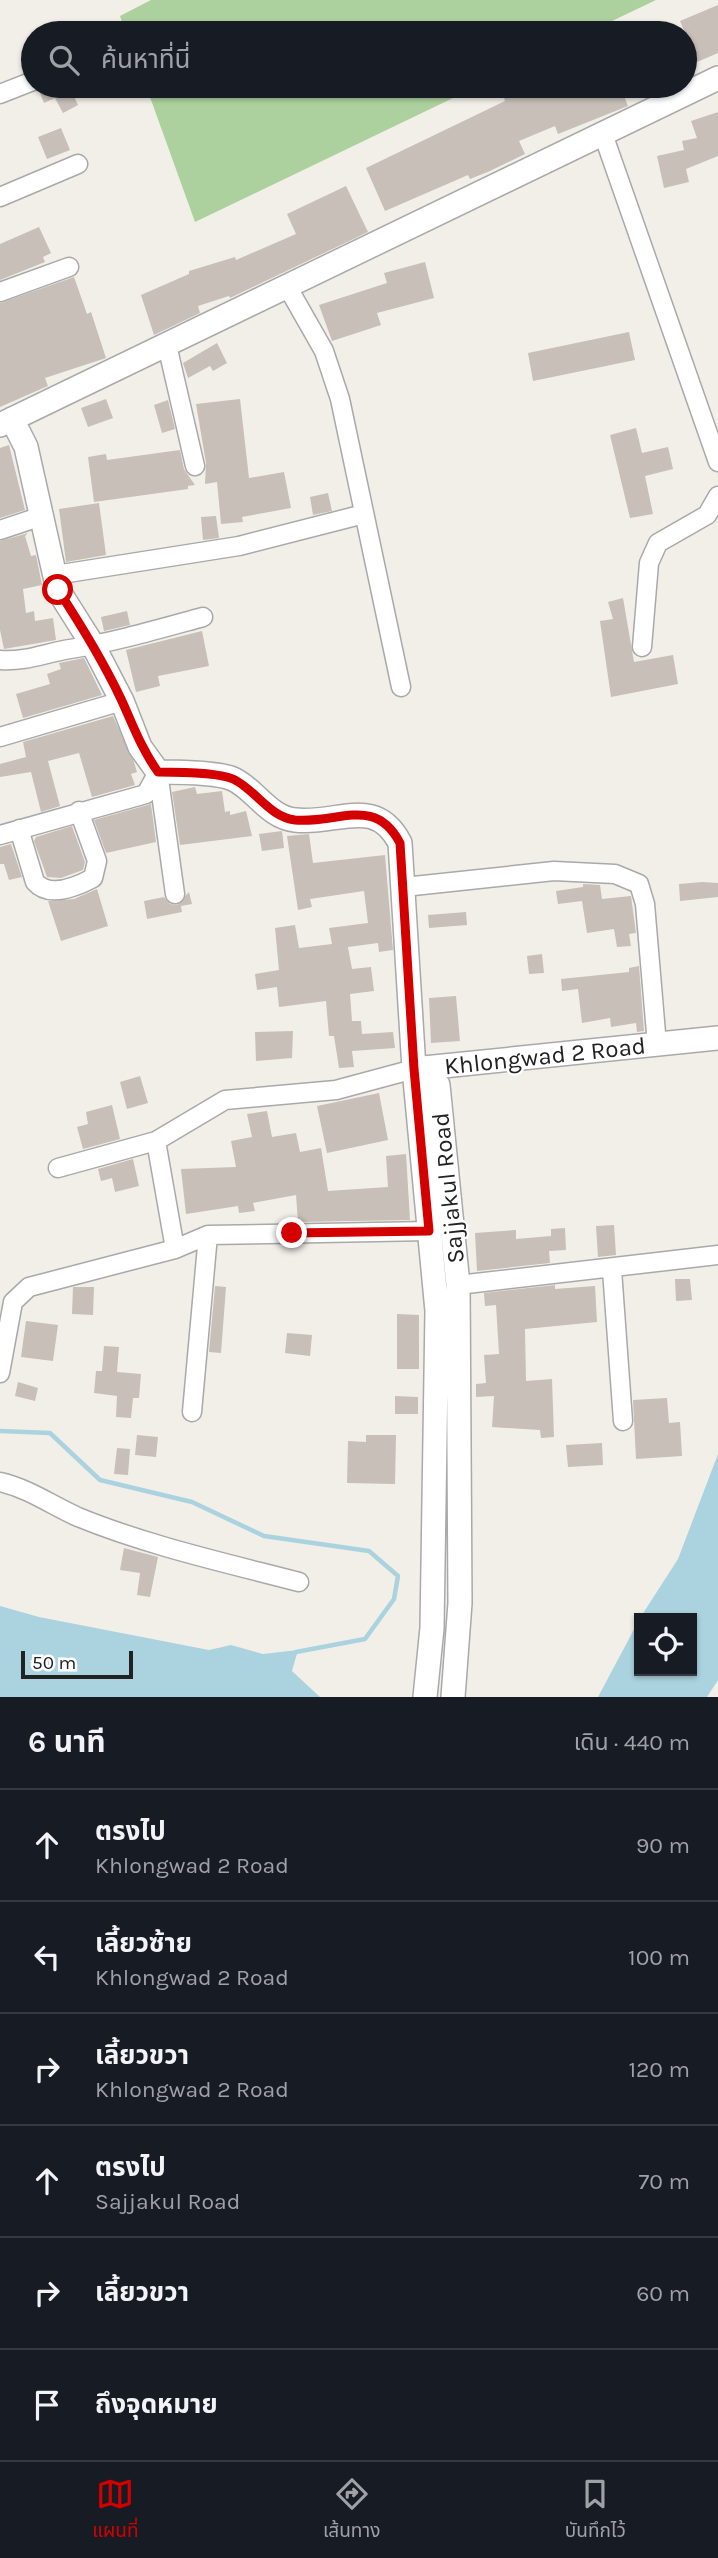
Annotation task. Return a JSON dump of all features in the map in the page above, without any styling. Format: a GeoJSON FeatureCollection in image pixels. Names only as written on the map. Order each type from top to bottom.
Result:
{"type":"FeatureCollection","features":[{"type":"Feature","properties":{"kind":"street"},"geometry":{"type":"LineString","coordinates":[[697,88],[718,78]]}},
{"type":"Feature","properties":{"kind":"street"},"geometry":{"type":"LineString","coordinates":[[0,94],[21,86]]}},
{"type":"Feature","properties":{"kind":"street"},"geometry":{"type":"LineString","coordinates":[[175,894],[158,772],[140,747],[122,701],[94,647],[58,590],[26,447],[6,422],[677,98]]}},
{"type":"Feature","properties":{"kind":"street"},"geometry":{"type":"LineString","coordinates":[[603,134],[718,462]]}},
{"type":"Feature","properties":{"kind":"street"},"geometry":{"type":"LineString","coordinates":[[0,197],[78,164]]}},
{"type":"Feature","properties":{"kind":"street"},"geometry":{"type":"LineString","coordinates":[[0,292],[69,267]]}},
{"type":"Feature","properties":{"kind":"street"},"geometry":{"type":"LineString","coordinates":[[288,286],[324,351],[340,399],[401,687]]}},
{"type":"Feature","properties":{"kind":"street"},"geometry":{"type":"LineString","coordinates":[[167,345],[195,466]]}},
{"type":"Feature","properties":{"kind":"street"},"geometry":{"type":"LineString","coordinates":[[642,647],[649,564],[658,543],[708,515],[718,496]]}},
{"type":"Feature","properties":{"kind":"street"},"geometry":{"type":"LineString","coordinates":[[55,575],[239,546],[364,514]]}},
{"type":"Feature","properties":{"kind":"street"},"geometry":{"type":"LineString","coordinates":[[0,530],[42,516]]}},
{"type":"Feature","properties":{"kind":"street"},"geometry":{"type":"LineString","coordinates":[[0,660],[20,662],[69,649],[94,647],[203,617]]}},
{"type":"Feature","properties":{"kind":"street"},"geometry":{"type":"LineString","coordinates":[[0,737],[122,701]]}},
{"type":"Feature","properties":{"kind":"street"},"geometry":{"type":"LineString","coordinates":[[0,835],[146,794],[158,772]]}},
{"type":"Feature","properties":{"kind":"street","name":"Khlongwad 2 Road"},"geometry":{"type":"LineString","coordinates":[[158,772],[232,779],[270,809],[294,820],[371,815],[391,825],[400,843],[414,1069],[718,1038]]}},
{"type":"Feature","properties":{"kind":"street"},"geometry":{"type":"LineString","coordinates":[[19,829],[35,882],[40,888],[49,892],[85,882],[93,878],[97,861],[79,811]]}},
{"type":"Feature","properties":{"kind":"street"},"geometry":{"type":"LineString","coordinates":[[404,887],[554,871],[615,874],[639,884],[645,904],[657,1045]]}},
{"type":"Feature","properties":{"kind":"street"},"geometry":{"type":"LineString","coordinates":[[58,1168],[156,1141],[225,1100],[336,1090],[414,1069]]}},
{"type":"Feature","properties":{"kind":"street","name":"Sajjakul Road"},"geometry":{"type":"LineString","coordinates":[[414,1069],[437,1311],[427,1687]]}},
{"type":"Feature","properties":{"kind":"street","name":"Sajjakul Road"},"geometry":{"type":"LineString","coordinates":[[414,1069],[438,1086],[458,1285],[460,1603],[454,1692]]}},
{"type":"Feature","properties":{"kind":"street"},"geometry":{"type":"LineString","coordinates":[[156,1141],[175,1249]]}},
{"type":"Feature","properties":{"kind":"street"},"geometry":{"type":"LineString","coordinates":[[0,1373],[13,1302],[19,1293],[67,1275],[175,1249],[208,1235],[429,1231]]}},
{"type":"Feature","properties":{"kind":"street"},"geometry":{"type":"LineString","coordinates":[[192,1412],[208,1235]]}},
{"type":"Feature","properties":{"kind":"street"},"geometry":{"type":"LineString","coordinates":[[458,1285],[612,1270],[718,1255]]}},
{"type":"Feature","properties":{"kind":"street"},"geometry":{"type":"LineString","coordinates":[[612,1270],[623,1421]]}},
{"type":"Feature","properties":{"kind":"street"},"geometry":{"type":"LineString","coordinates":[[0,1482],[35,1492],[89,1520],[177,1549],[299,1582]]}},
{"type":"Feature","properties":{"kind":"green space"},"geometry":{"type":"Polygon","coordinates":[[[151,0],[656,0],[612,21],[122,21],[120,16],[151,0]]]}},
{"type":"Feature","properties":{"kind":"green space"},"geometry":{"type":"Polygon","coordinates":[[[150,98],[453,98],[195,222],[150,98]]]}},
{"type":"Feature","properties":{"kind":"water"},"geometry":{"type":"Polygon","coordinates":[[[718,1454],[718,1680],[707,1697],[598,1697],[634,1629],[634,1676],[697,1676],[697,1613],[643,1613],[678,1559],[718,1454]]]}},
{"type":"Feature","properties":{"kind":"water"},"geometry":{"type":"Polygon","coordinates":[[[0,1606],[39,1617],[209,1650],[231,1645],[263,1654],[298,1650],[292,1671],[320,1697],[0,1697],[0,1606]]]}},
{"type":"Feature","properties":{"kind":"building"},"geometry":{"type":"Polygon","coordinates":[[[718,5],[718,53],[697,62],[697,21],[680,21],[718,5]]]}},
{"type":"Feature","properties":{"kind":"building"},"geometry":{"type":"Polygon","coordinates":[[[42,98],[55,98],[44,103],[42,98]]]}},
{"type":"Feature","properties":{"kind":"building"},"geometry":{"type":"Polygon","coordinates":[[[55,98],[75,98],[78,105],[63,113],[55,98]]]}},
{"type":"Feature","properties":{"kind":"building"},"geometry":{"type":"Polygon","coordinates":[[[504,98],[625,98],[628,106],[558,134],[555,126],[519,141],[525,154],[490,171],[470,179],[468,175],[385,211],[366,168],[505,101],[504,98]]]}},
{"type":"Feature","properties":{"kind":"building"},"geometry":{"type":"Polygon","coordinates":[[[718,112],[718,156],[686,169],[689,182],[664,188],[657,156],[684,150],[682,141],[697,138],[691,121],[718,112]]]}},
{"type":"Feature","properties":{"kind":"building"},"geometry":{"type":"Polygon","coordinates":[[[61,128],[70,150],[47,159],[38,137],[61,128]]]}},
{"type":"Feature","properties":{"kind":"building"},"geometry":{"type":"Polygon","coordinates":[[[346,186],[368,232],[230,298],[229,296],[198,306],[200,313],[154,335],[141,295],[189,274],[189,271],[235,257],[236,260],[296,234],[287,214],[346,186]]]}},
{"type":"Feature","properties":{"kind":"building"},"geometry":{"type":"Polygon","coordinates":[[[39,227],[51,253],[43,257],[45,262],[0,280],[0,244],[39,227]]]}},
{"type":"Feature","properties":{"kind":"building"},"geometry":{"type":"Polygon","coordinates":[[[425,262],[434,298],[377,313],[381,325],[332,341],[319,305],[387,283],[384,273],[425,262]]]}},
{"type":"Feature","properties":{"kind":"building"},"geometry":{"type":"Polygon","coordinates":[[[74,277],[87,314],[91,312],[106,358],[45,378],[48,386],[0,407],[0,303],[74,277]]]}},
{"type":"Feature","properties":{"kind":"building"},"geometry":{"type":"Polygon","coordinates":[[[629,332],[635,360],[533,381],[528,353],[629,332]]]}},
{"type":"Feature","properties":{"kind":"building"},"geometry":{"type":"Polygon","coordinates":[[[217,343],[227,363],[213,371],[210,366],[188,378],[183,363],[217,343]]]}},
{"type":"Feature","properties":{"kind":"building"},"geometry":{"type":"Polygon","coordinates":[[[106,399],[113,418],[88,427],[81,408],[106,399]]]}},
{"type":"Feature","properties":{"kind":"building"},"geometry":{"type":"Polygon","coordinates":[[[240,399],[249,478],[284,472],[291,508],[242,517],[243,522],[221,524],[217,482],[205,484],[206,463],[196,404],[240,399]]]}},
{"type":"Feature","properties":{"kind":"building"},"geometry":{"type":"Polygon","coordinates":[[[168,400],[175,429],[162,433],[154,405],[168,400]]]}},
{"type":"Feature","properties":{"kind":"building"},"geometry":{"type":"Polygon","coordinates":[[[636,428],[642,453],[668,447],[673,469],[645,476],[653,514],[630,518],[610,435],[636,428]]]}},
{"type":"Feature","properties":{"kind":"building"},"geometry":{"type":"Polygon","coordinates":[[[9,445],[25,510],[0,518],[0,448],[9,445]]]}},
{"type":"Feature","properties":{"kind":"building"},"geometry":{"type":"Polygon","coordinates":[[[180,450],[184,469],[195,485],[188,486],[188,489],[94,502],[88,457],[106,454],[107,460],[180,450]]]}},
{"type":"Feature","properties":{"kind":"building"},"geometry":{"type":"Polygon","coordinates":[[[328,493],[332,511],[313,515],[310,497],[328,493]]]}},
{"type":"Feature","properties":{"kind":"building"},"geometry":{"type":"Polygon","coordinates":[[[99,503],[106,555],[66,562],[59,509],[99,503]]]}},
{"type":"Feature","properties":{"kind":"building"},"geometry":{"type":"Polygon","coordinates":[[[216,516],[219,538],[203,540],[201,517],[216,516]]]}},
{"type":"Feature","properties":{"kind":"building"},"geometry":{"type":"Polygon","coordinates":[[[28,533],[25,536],[31,556],[36,555],[42,585],[23,589],[26,613],[34,611],[35,621],[53,618],[56,640],[4,649],[0,630],[0,541],[28,533]]]}},
{"type":"Feature","properties":{"kind":"building"},"geometry":{"type":"Polygon","coordinates":[[[623,598],[634,662],[673,655],[678,684],[611,697],[600,621],[613,619],[608,602],[623,598]]]}},
{"type":"Feature","properties":{"kind":"building"},"geometry":{"type":"Polygon","coordinates":[[[127,611],[130,625],[104,631],[101,617],[127,611]]]}},
{"type":"Feature","properties":{"kind":"building"},"geometry":{"type":"Polygon","coordinates":[[[202,631],[209,666],[158,676],[160,686],[136,692],[126,650],[202,631]]]}},
{"type":"Feature","properties":{"kind":"building"},"geometry":{"type":"Polygon","coordinates":[[[84,658],[102,695],[23,718],[16,694],[50,684],[47,674],[61,669],[59,663],[84,658]]]}},
{"type":"Feature","properties":{"kind":"building"},"geometry":{"type":"Polygon","coordinates":[[[113,716],[134,762],[137,772],[131,774],[135,785],[92,797],[79,753],[48,761],[60,806],[41,812],[31,772],[0,777],[0,764],[26,757],[23,742],[113,716]]]}},
{"type":"Feature","properties":{"kind":"building"},"geometry":{"type":"Polygon","coordinates":[[[195,787],[197,794],[222,791],[225,812],[230,811],[230,815],[246,811],[252,836],[180,845],[172,792],[195,787]]]}},
{"type":"Feature","properties":{"kind":"building"},"geometry":{"type":"Polygon","coordinates":[[[151,804],[156,842],[106,853],[94,820],[151,804]]]}},
{"type":"Feature","properties":{"kind":"building"},"geometry":{"type":"Polygon","coordinates":[[[72,826],[85,862],[83,870],[61,878],[47,877],[34,841],[36,837],[72,826]]]}},
{"type":"Feature","properties":{"kind":"building"},"geometry":{"type":"Polygon","coordinates":[[[282,831],[284,848],[262,851],[259,834],[282,831]]]}},
{"type":"Feature","properties":{"kind":"building"},"geometry":{"type":"Polygon","coordinates":[[[309,834],[313,863],[385,855],[393,950],[379,952],[378,943],[348,947],[352,969],[371,967],[374,991],[350,994],[352,1021],[361,1021],[362,1034],[393,1032],[395,1048],[352,1051],[354,1067],[339,1068],[334,1036],[329,1036],[326,1001],[279,1007],[277,987],[257,990],[255,974],[279,970],[275,928],[295,925],[299,948],[332,944],[329,928],[368,923],[364,891],[310,899],[312,907],[298,910],[287,836],[309,834]]]}},
{"type":"Feature","properties":{"kind":"building"},"geometry":{"type":"Polygon","coordinates":[[[11,844],[22,877],[9,880],[4,864],[0,864],[0,847],[11,844]]]}},
{"type":"Feature","properties":{"kind":"building"},"geometry":{"type":"Polygon","coordinates":[[[718,883],[718,897],[680,901],[679,884],[718,883]]]}},
{"type":"Feature","properties":{"kind":"building"},"geometry":{"type":"Polygon","coordinates":[[[583,884],[600,885],[602,899],[631,896],[636,933],[629,934],[631,946],[617,947],[614,929],[587,933],[582,901],[558,904],[556,891],[583,887],[583,884]]]}},
{"type":"Feature","properties":{"kind":"building"},"geometry":{"type":"Polygon","coordinates":[[[97,889],[108,926],[61,941],[48,901],[74,899],[97,889]]]}},
{"type":"Feature","properties":{"kind":"building"},"geometry":{"type":"Polygon","coordinates":[[[189,892],[192,904],[181,906],[182,912],[147,919],[144,901],[164,897],[170,904],[177,905],[189,892]]]}},
{"type":"Feature","properties":{"kind":"building"},"geometry":{"type":"Polygon","coordinates":[[[466,912],[467,925],[429,928],[428,915],[466,912]]]}},
{"type":"Feature","properties":{"kind":"building"},"geometry":{"type":"Polygon","coordinates":[[[542,954],[544,973],[529,974],[527,956],[542,954]]]}},
{"type":"Feature","properties":{"kind":"building"},"geometry":{"type":"Polygon","coordinates":[[[639,966],[644,1031],[637,1032],[636,1023],[611,1027],[610,1018],[582,1023],[578,989],[562,991],[561,979],[629,972],[629,968],[639,966]]]}},
{"type":"Feature","properties":{"kind":"building"},"geometry":{"type":"Polygon","coordinates":[[[456,996],[460,1041],[431,1043],[429,998],[456,996]]]}},
{"type":"Feature","properties":{"kind":"building"},"geometry":{"type":"Polygon","coordinates":[[[293,1031],[292,1058],[256,1061],[255,1032],[293,1031]]]}},
{"type":"Feature","properties":{"kind":"building"},"geometry":{"type":"Polygon","coordinates":[[[140,1076],[148,1103],[127,1109],[120,1082],[140,1076]]]}},
{"type":"Feature","properties":{"kind":"building"},"geometry":{"type":"Polygon","coordinates":[[[379,1093],[388,1140],[327,1153],[317,1106],[379,1093]]]}},
{"type":"Feature","properties":{"kind":"building"},"geometry":{"type":"Polygon","coordinates":[[[112,1105],[120,1139],[83,1149],[77,1127],[88,1124],[86,1112],[112,1105]]]}},
{"type":"Feature","properties":{"kind":"building"},"geometry":{"type":"Polygon","coordinates":[[[267,1111],[272,1137],[296,1133],[300,1152],[321,1148],[328,1191],[388,1187],[386,1156],[406,1154],[410,1220],[298,1222],[296,1195],[253,1203],[255,1211],[239,1213],[238,1206],[186,1214],[181,1169],[236,1167],[231,1141],[252,1137],[247,1114],[267,1111]]]}},
{"type":"Feature","properties":{"kind":"building"},"geometry":{"type":"Polygon","coordinates":[[[133,1159],[139,1186],[115,1192],[112,1178],[101,1181],[98,1169],[133,1159]]]}},
{"type":"Feature","properties":{"kind":"building"},"geometry":{"type":"Polygon","coordinates":[[[614,1225],[616,1255],[598,1257],[596,1226],[614,1225]]]}},
{"type":"Feature","properties":{"kind":"building"},"geometry":{"type":"Polygon","coordinates":[[[565,1228],[566,1250],[549,1251],[550,1263],[477,1271],[475,1233],[516,1230],[516,1239],[551,1236],[551,1229],[565,1228]]]}},
{"type":"Feature","properties":{"kind":"building"},"geometry":{"type":"Polygon","coordinates":[[[675,1279],[690,1279],[692,1300],[676,1301],[675,1279]]]}},
{"type":"Feature","properties":{"kind":"building"},"geometry":{"type":"Polygon","coordinates":[[[555,1285],[555,1289],[595,1286],[597,1322],[525,1329],[526,1381],[552,1379],[554,1437],[541,1438],[540,1430],[492,1427],[494,1396],[476,1397],[476,1384],[486,1383],[484,1355],[499,1354],[496,1305],[485,1306],[484,1293],[555,1285]]]}},
{"type":"Feature","properties":{"kind":"building"},"geometry":{"type":"Polygon","coordinates":[[[215,1286],[226,1287],[221,1353],[209,1352],[215,1286]]]}},
{"type":"Feature","properties":{"kind":"building"},"geometry":{"type":"Polygon","coordinates":[[[73,1287],[94,1287],[93,1315],[72,1314],[73,1287]]]}},
{"type":"Feature","properties":{"kind":"building"},"geometry":{"type":"Polygon","coordinates":[[[397,1314],[419,1315],[419,1369],[397,1369],[397,1314]]]}},
{"type":"Feature","properties":{"kind":"building"},"geometry":{"type":"Polygon","coordinates":[[[26,1321],[58,1325],[53,1361],[21,1357],[26,1321]]]}},
{"type":"Feature","properties":{"kind":"building"},"geometry":{"type":"Polygon","coordinates":[[[287,1333],[312,1335],[310,1356],[285,1353],[287,1333]]]}},
{"type":"Feature","properties":{"kind":"building"},"geometry":{"type":"Polygon","coordinates":[[[104,1346],[119,1347],[117,1372],[141,1374],[139,1398],[133,1398],[131,1418],[116,1417],[117,1396],[94,1393],[96,1371],[102,1371],[104,1346]]]}},
{"type":"Feature","properties":{"kind":"building"},"geometry":{"type":"Polygon","coordinates":[[[18,1382],[38,1388],[35,1401],[15,1396],[18,1382]]]}},
{"type":"Feature","properties":{"kind":"building"},"geometry":{"type":"Polygon","coordinates":[[[395,1396],[418,1397],[418,1414],[395,1414],[395,1396]]]}},
{"type":"Feature","properties":{"kind":"building"},"geometry":{"type":"Polygon","coordinates":[[[667,1398],[669,1423],[680,1422],[682,1456],[636,1459],[633,1400],[667,1398]]]}},
{"type":"Feature","properties":{"kind":"building"},"geometry":{"type":"Polygon","coordinates":[[[137,1435],[158,1437],[156,1457],[135,1455],[137,1435]]]}},
{"type":"Feature","properties":{"kind":"building"},"geometry":{"type":"Polygon","coordinates":[[[366,1435],[396,1435],[395,1484],[347,1483],[348,1441],[366,1442],[366,1435]]]}},
{"type":"Feature","properties":{"kind":"building"},"geometry":{"type":"Polygon","coordinates":[[[602,1443],[603,1465],[568,1467],[566,1445],[602,1443]]]}},
{"type":"Feature","properties":{"kind":"building"},"geometry":{"type":"Polygon","coordinates":[[[117,1448],[130,1449],[128,1475],[114,1474],[117,1448]]]}},
{"type":"Feature","properties":{"kind":"building"},"geometry":{"type":"Polygon","coordinates":[[[124,1548],[158,1557],[150,1597],[137,1595],[140,1573],[120,1570],[124,1548]]]}},
{"type":"Feature","properties":{"kind":"waterway"},"geometry":{"type":"LineString","coordinates":[[0,1431],[50,1433],[100,1480],[192,1502],[264,1536],[369,1551],[398,1576],[394,1599],[365,1639],[296,1652]]}},
{"type":"Feature","properties":{"kind":"route"},"geometry":{"type":"LineString","coordinates":[[58,590],[94,647],[122,701],[140,747],[158,772],[232,779],[270,809],[294,820],[371,815],[391,825],[400,843],[414,1069],[429,1231],[292,1233]]}}]}
